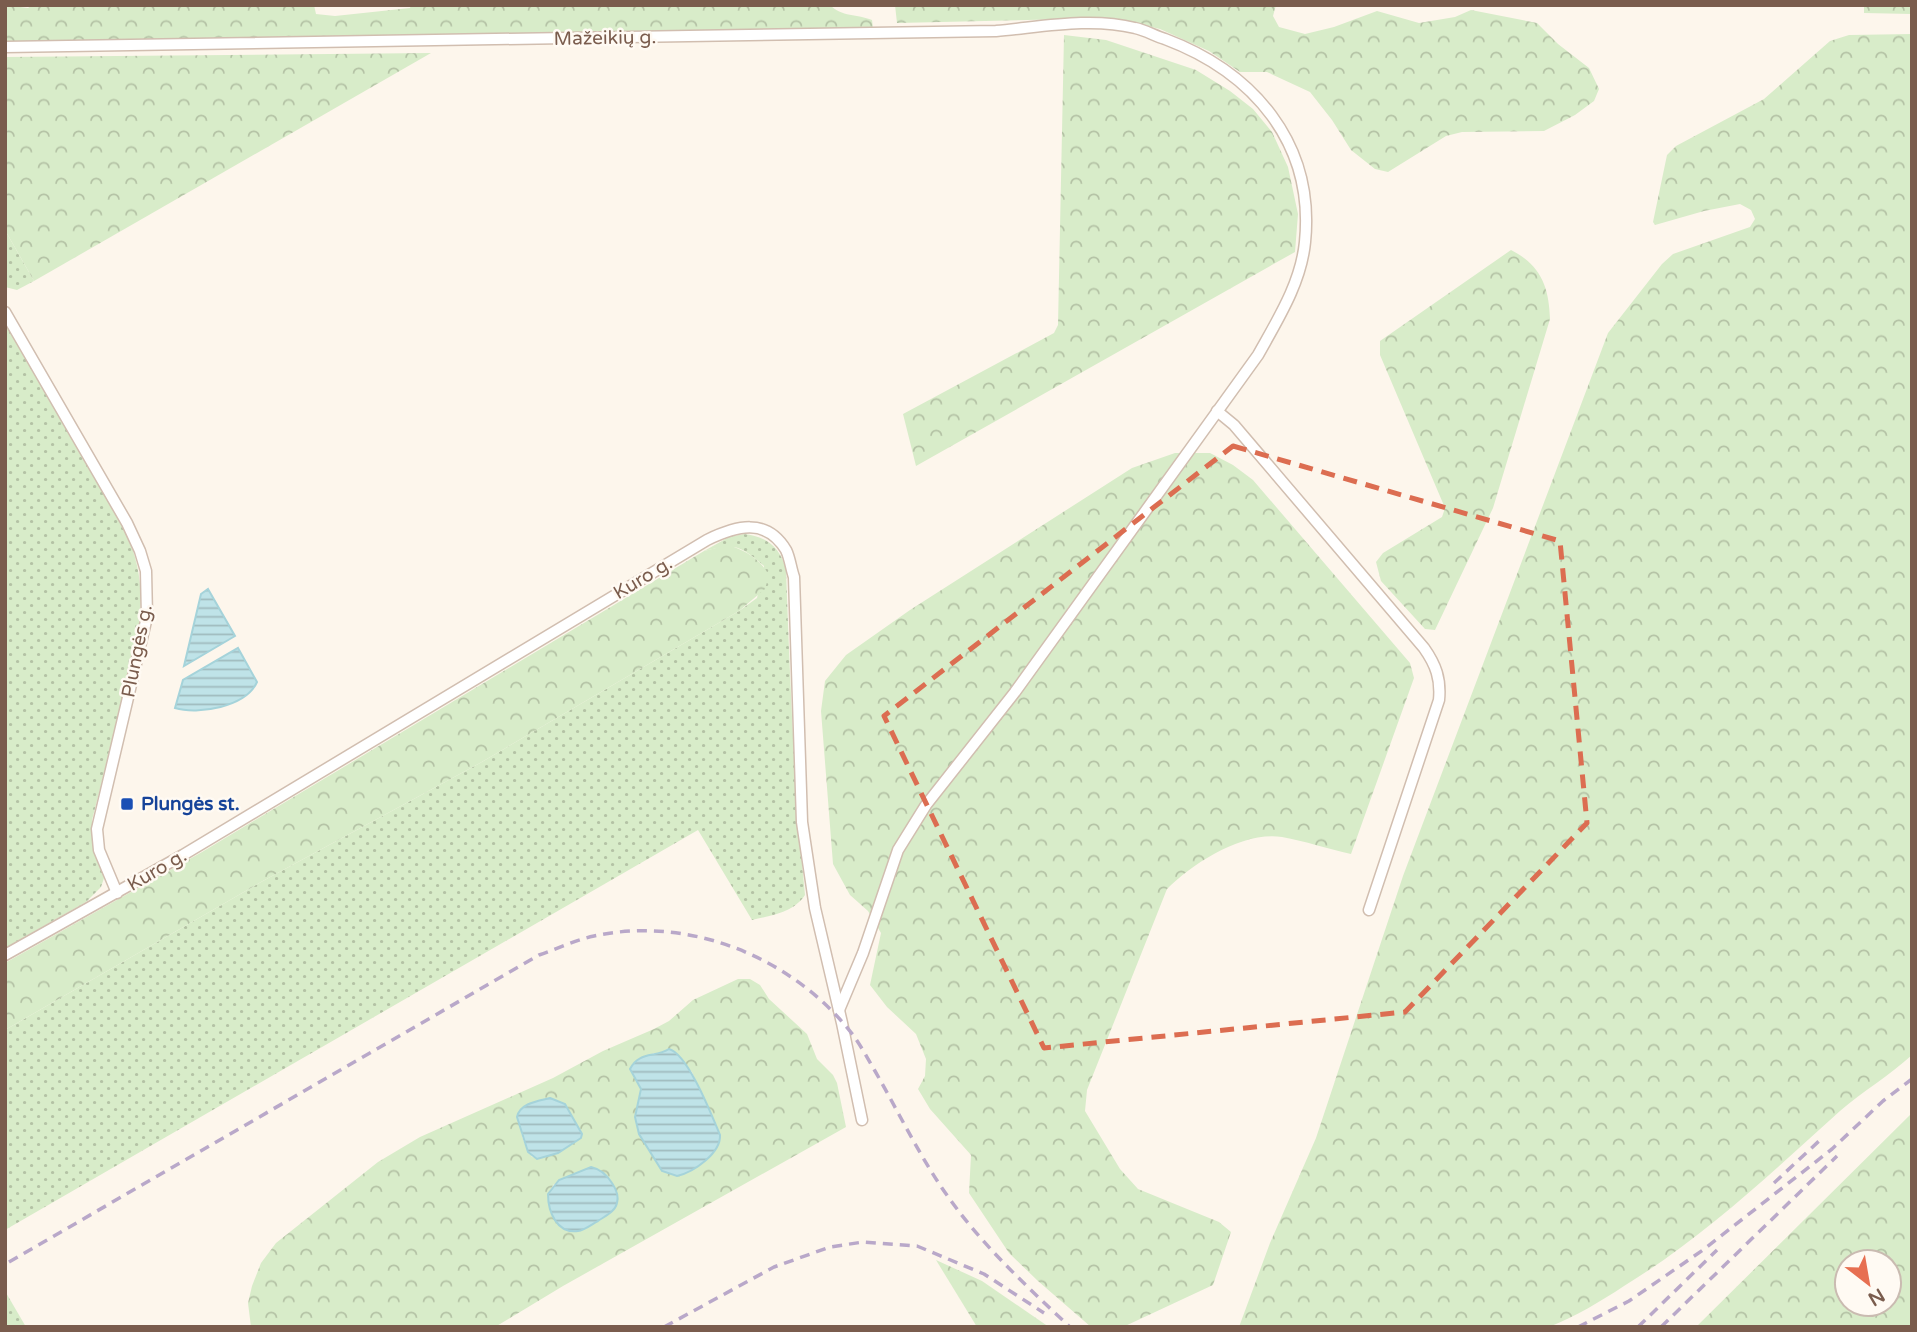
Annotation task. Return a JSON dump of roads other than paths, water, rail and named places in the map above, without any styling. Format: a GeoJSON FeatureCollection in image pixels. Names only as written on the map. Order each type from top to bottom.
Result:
{"type":"FeatureCollection","features":[{"type":"Feature","properties":{"kind":"street","name":"Mažeikių g."},"geometry":{"type":"LineString","coordinates":[[5,47],[982,32],[1089,23],[1135,28],[1199,55],[1247,87],[1279,124],[1292,150],[1301,184],[1306,216],[1305,243],[1299,274],[1289,300],[1258,355],[1015,692],[926,805],[898,850],[863,953],[839,1010]]}},
{"type":"Feature","properties":{"kind":"street","name":"Plungės g."},"geometry":{"type":"LineString","coordinates":[[5,312],[127,523],[146,571],[147,617],[97,829],[99,850],[117,893]]}},
{"type":"Feature","properties":{"kind":"street"},"geometry":{"type":"LineString","coordinates":[[1217,411],[1234,425],[1424,648],[1436,667],[1439,700],[1369,910]]}},
{"type":"Feature","properties":{"kind":"street","name":"Kuro g."},"geometry":{"type":"LineString","coordinates":[[5,956],[117,893],[707,540],[730,528],[746,526],[761,529],[776,538],[787,552],[794,577],[802,822],[815,908],[862,1120]]}},
{"type":"Feature","properties":{"kind":"water"},"geometry":{"type":"Polygon","coordinates":[[[208,589],[235,636],[184,666],[201,594],[208,589]]]}},
{"type":"Feature","properties":{"kind":"water"},"geometry":{"type":"Polygon","coordinates":[[[238,648],[257,682],[251,691],[243,698],[221,707],[196,710],[175,708],[183,680],[238,648]]]}},
{"type":"Feature","properties":{"kind":"water"},"geometry":{"type":"Polygon","coordinates":[[[669,1049],[676,1053],[691,1073],[720,1135],[716,1148],[705,1161],[677,1176],[662,1171],[639,1134],[635,1117],[641,1089],[630,1069],[643,1057],[669,1049]]]}},
{"type":"Feature","properties":{"kind":"water"},"geometry":{"type":"Polygon","coordinates":[[[550,1098],[565,1104],[582,1134],[581,1138],[558,1153],[537,1159],[528,1152],[517,1117],[526,1106],[550,1098]]]}},
{"type":"Feature","properties":{"kind":"water"},"geometry":{"type":"Polygon","coordinates":[[[591,1167],[603,1173],[612,1183],[618,1200],[616,1206],[609,1214],[583,1229],[564,1229],[552,1214],[548,1194],[559,1180],[591,1167]]]}},
{"type":"Feature","properties":{"kind":"railway"},"geometry":{"type":"LineString","coordinates":[[9,1262],[539,955],[594,936],[630,931],[667,932],[703,938],[770,964],[801,984],[829,1008],[859,1044],[925,1162],[958,1210],[1003,1262],[1070,1327]]}},
{"type":"Feature","properties":{"kind":"railway"},"geometry":{"type":"LineString","coordinates":[[1578,1327],[1629,1301],[1703,1250],[1832,1149],[1883,1101],[1912,1079]]}},
{"type":"Feature","properties":{"kind":"railway"},"geometry":{"type":"LineString","coordinates":[[1774,1183],[1819,1141]]}},
{"type":"Feature","properties":{"kind":"railway"},"geometry":{"type":"LineString","coordinates":[[1661,1327],[1837,1156]]}},
{"type":"Feature","properties":{"kind":"railway"},"geometry":{"type":"LineString","coordinates":[[664,1327],[774,1267],[830,1247],[863,1242],[917,1246],[984,1274],[1044,1313]]}},
{"type":"Feature","properties":{"kind":"railway"},"geometry":{"type":"LineString","coordinates":[[1638,1327],[1717,1250]]}},
{"type":"Feature","properties":{"kind":"place","name":"Plungės st."},"geometry":{"type":"Point","coordinates":[127,804]}}]}
